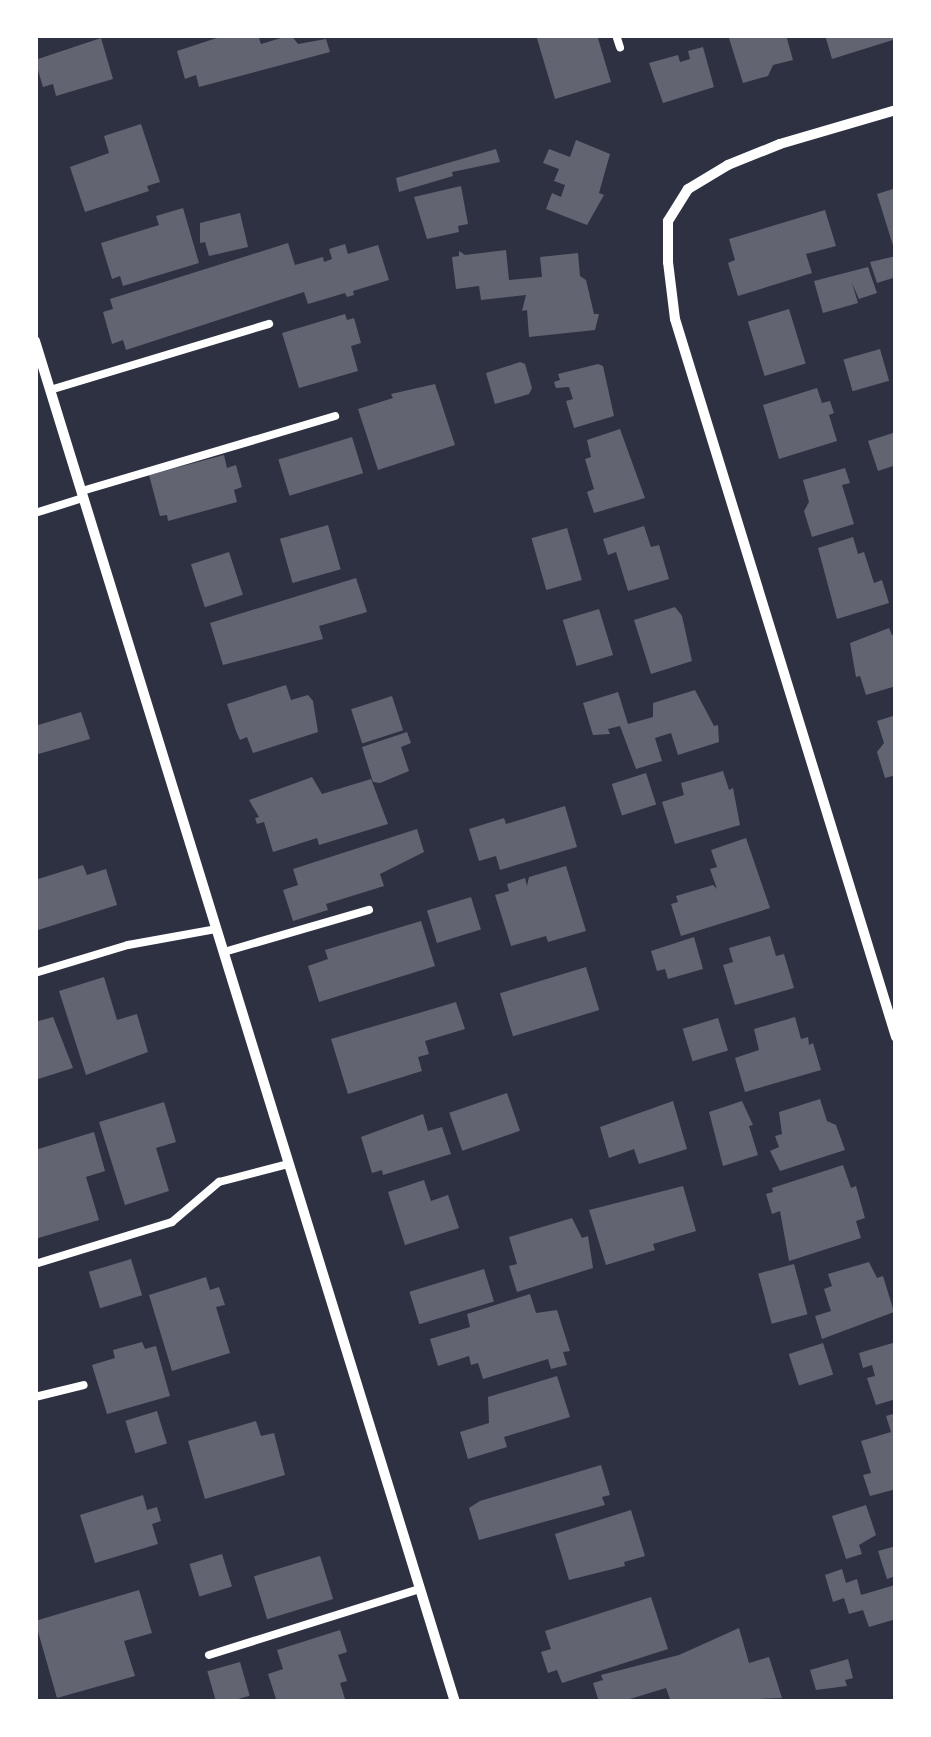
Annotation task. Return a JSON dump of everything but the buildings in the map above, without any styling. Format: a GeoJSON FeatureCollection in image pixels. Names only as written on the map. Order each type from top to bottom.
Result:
{"type":"FeatureCollection","features":[{"type":"Feature","properties":{"kind":"street"},"geometry":{"type":"LineString","coordinates":[[896,110],[780,144],[728,165],[688,189],[668,221],[675,320],[896,1037]]}},
{"type":"Feature","properties":{"kind":"street"},"geometry":{"type":"LineString","coordinates":[[35,342],[453,1702]]}},
{"type":"Feature","properties":{"kind":"lane"},"geometry":{"type":"LineString","coordinates":[[616,35],[620,47]]}},
{"type":"Feature","properties":{"kind":"lane"},"geometry":{"type":"LineString","coordinates":[[50,390],[269,324]]}},
{"type":"Feature","properties":{"kind":"lane"},"geometry":{"type":"LineString","coordinates":[[35,513],[82,494],[335,416]]}},
{"type":"Feature","properties":{"kind":"lane"},"geometry":{"type":"LineString","coordinates":[[224,952],[369,910]]}},
{"type":"Feature","properties":{"kind":"lane"},"geometry":{"type":"LineString","coordinates":[[35,973],[128,945],[216,929]]}},
{"type":"Feature","properties":{"kind":"lane"},"geometry":{"type":"LineString","coordinates":[[35,1264],[172,1222],[218,1182],[288,1164]]}},
{"type":"Feature","properties":{"kind":"lane"},"geometry":{"type":"LineString","coordinates":[[35,1397],[84,1384]]}},
{"type":"Feature","properties":{"kind":"lane"},"geometry":{"type":"LineString","coordinates":[[209,1655],[420,1588]]}}]}
